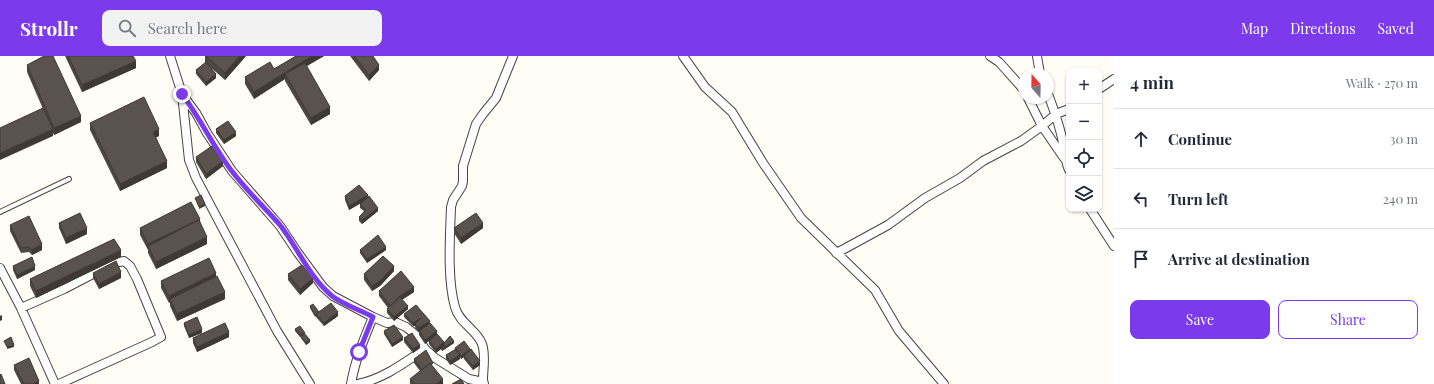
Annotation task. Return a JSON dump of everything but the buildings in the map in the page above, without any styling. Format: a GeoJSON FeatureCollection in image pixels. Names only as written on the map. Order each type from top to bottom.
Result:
{"type":"FeatureCollection","features":[{"type":"Feature","properties":{"kind":"street"},"geometry":{"type":"LineString","coordinates":[[170,56],[182,94],[189,160],[196,178],[277,331],[310,384]]}},
{"type":"Feature","properties":{"kind":"street"},"geometry":{"type":"LineString","coordinates":[[182,94],[196,113],[207,133],[232,171],[280,226],[301,258],[323,287],[333,296],[373,317],[387,323],[395,322],[406,327],[416,335],[425,349],[435,358],[457,373],[469,379],[484,383],[484,350],[481,342],[464,324],[455,308],[452,291],[451,207],[453,200],[464,181],[463,166],[476,124],[496,98],[513,56]]}},
{"type":"Feature","properties":{"kind":"street"},"geometry":{"type":"LineString","coordinates":[[683,56],[705,87],[732,112],[801,218],[875,290],[899,331],[944,384]]}},
{"type":"Feature","properties":{"kind":"street"},"geometry":{"type":"LineString","coordinates":[[990,56],[999,62],[1018,83]]}},
{"type":"Feature","properties":{"kind":"street"},"geometry":{"type":"LineString","coordinates":[[1037,56],[1039,68]]}},
{"type":"Feature","properties":{"kind":"street"},"geometry":{"type":"LineString","coordinates":[[1102,87],[1114,79]]}},
{"type":"Feature","properties":{"kind":"street"},"geometry":{"type":"LineString","coordinates":[[1031,104],[1042,126],[1066,160]]}},
{"type":"Feature","properties":{"kind":"street"},"geometry":{"type":"LineString","coordinates":[[1052,104],[1056,114],[1066,160]]}},
{"type":"Feature","properties":{"kind":"street"},"geometry":{"type":"LineString","coordinates":[[836,253],[888,225],[925,198],[960,178],[984,161],[1021,141],[1056,114],[1066,109]]}},
{"type":"Feature","properties":{"kind":"street"},"geometry":{"type":"LineString","coordinates":[[1092,212],[1114,246]]}},
{"type":"Feature","properties":{"kind":"street"},"geometry":{"type":"LineString","coordinates":[[20,308],[64,289],[114,263],[124,261],[130,266],[161,337],[59,384]]}},
{"type":"Feature","properties":{"kind":"street"},"geometry":{"type":"LineString","coordinates":[[0,268],[55,384]]}},
{"type":"Feature","properties":{"kind":"street"},"geometry":{"type":"LineString","coordinates":[[351,384],[353,369],[373,317]]}},
{"type":"Feature","properties":{"kind":"street"},"geometry":{"type":"LineString","coordinates":[[358,384],[383,376],[425,349]]}},
{"type":"Feature","properties":{"kind":"lane"},"geometry":{"type":"LineString","coordinates":[[0,212],[69,179]]}},
{"type":"Feature","properties":{"kind":"route"},"geometry":{"type":"LineString","coordinates":[[182,94],[196,113],[207,133],[232,171],[280,226],[323,287],[333,296],[373,317],[359,352]]}}]}
